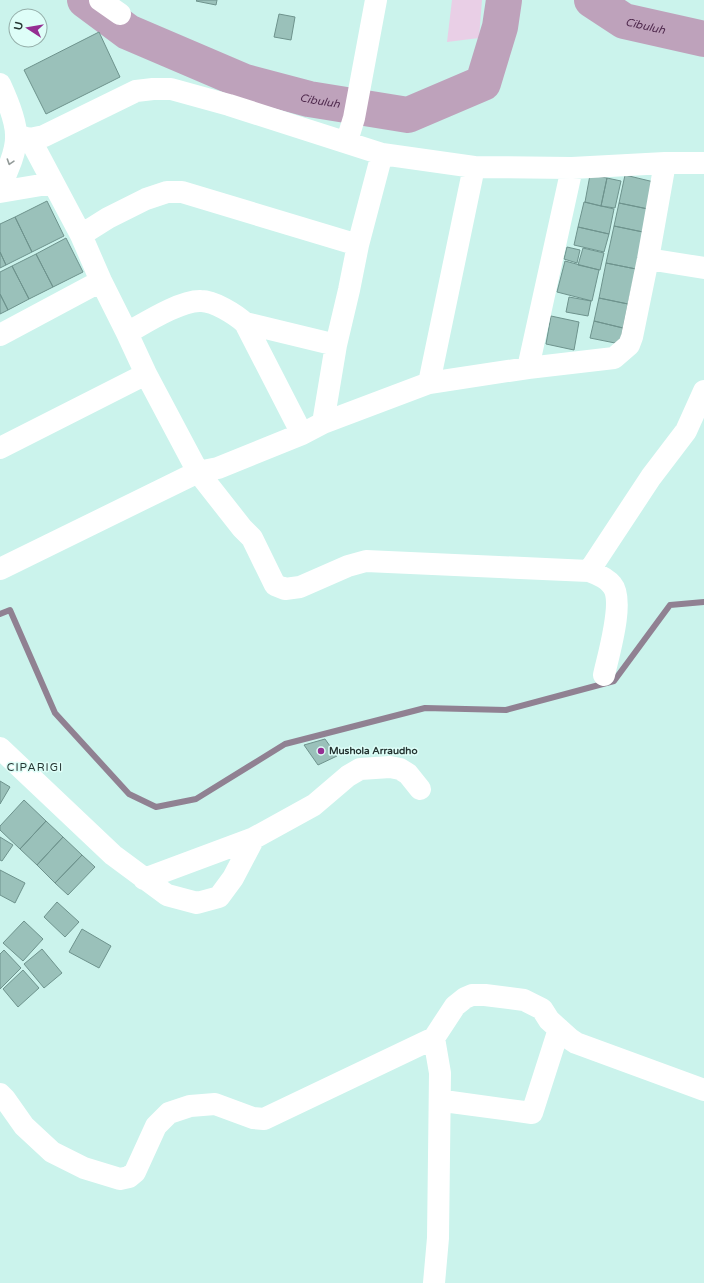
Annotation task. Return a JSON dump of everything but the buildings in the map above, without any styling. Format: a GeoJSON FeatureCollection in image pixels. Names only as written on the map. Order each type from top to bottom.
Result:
{"type":"FeatureCollection","features":[{"type":"Feature","properties":{"kind":"street"},"geometry":{"type":"LineString","coordinates":[[100,0],[120,14]]}},
{"type":"Feature","properties":{"kind":"street"},"geometry":{"type":"LineString","coordinates":[[347,141],[354,118],[376,0]]}},
{"type":"Feature","properties":{"kind":"street"},"geometry":{"type":"LineString","coordinates":[[0,84],[24,137],[53,183],[81,235],[101,281],[146,374],[198,472],[242,528],[252,538],[275,585],[284,589],[300,587],[348,566],[366,561],[588,571],[599,575],[613,585],[617,597],[617,613],[604,675]]}},
{"type":"Feature","properties":{"kind":"street"},"geometry":{"type":"LineString","coordinates":[[24,137],[44,136],[136,91],[171,89],[230,105],[347,141],[382,154],[474,168],[572,168],[665,163],[704,163]]}},
{"type":"Feature","properties":{"kind":"street"},"geometry":{"type":"LineString","coordinates":[[0,186],[10,162],[24,137]]}},
{"type":"Feature","properties":{"kind":"street"},"geometry":{"type":"LineString","coordinates":[[324,423],[336,345],[350,290],[358,245],[382,154]]}},
{"type":"Feature","properties":{"kind":"street"},"geometry":{"type":"LineString","coordinates":[[0,569],[198,472],[218,468],[302,434],[324,423],[429,383],[528,368],[614,358],[629,345],[632,337],[665,163]]}},
{"type":"Feature","properties":{"kind":"street"},"geometry":{"type":"LineString","coordinates":[[429,383],[474,168]]}},
{"type":"Feature","properties":{"kind":"street"},"geometry":{"type":"LineString","coordinates":[[528,368],[572,168]]}},
{"type":"Feature","properties":{"kind":"street"},"geometry":{"type":"LineString","coordinates":[[0,192],[53,183]]}},
{"type":"Feature","properties":{"kind":"street"},"geometry":{"type":"LineString","coordinates":[[81,235],[108,218],[146,199],[167,192],[182,192],[358,245]]}},
{"type":"Feature","properties":{"kind":"street"},"geometry":{"type":"LineString","coordinates":[[648,259],[704,268]]}},
{"type":"Feature","properties":{"kind":"street"},"geometry":{"type":"LineString","coordinates":[[0,335],[101,281]]}},
{"type":"Feature","properties":{"kind":"street"},"geometry":{"type":"LineString","coordinates":[[127,333],[186,303],[202,301],[230,312],[245,323],[336,345]]}},
{"type":"Feature","properties":{"kind":"street"},"geometry":{"type":"LineString","coordinates":[[245,323],[302,434]]}},
{"type":"Feature","properties":{"kind":"street"},"geometry":{"type":"LineString","coordinates":[[0,448],[146,374]]}},
{"type":"Feature","properties":{"kind":"street"},"geometry":{"type":"LineString","coordinates":[[588,571],[651,477],[686,431],[704,391]]}},
{"type":"Feature","properties":{"kind":"street"},"geometry":{"type":"LineString","coordinates":[[0,748],[113,855],[167,895],[197,903],[218,896],[233,878],[254,838]]}},
{"type":"Feature","properties":{"kind":"street"},"geometry":{"type":"LineString","coordinates":[[144,879],[254,838],[314,805],[348,776],[360,769],[383,767],[400,769],[408,774],[420,789]]}},
{"type":"Feature","properties":{"kind":"street"},"geometry":{"type":"LineString","coordinates":[[0,1094],[24,1126],[52,1152],[84,1168],[120,1180],[129,1177],[135,1172],[156,1126],[169,1113],[190,1106],[215,1104],[253,1118],[264,1119],[434,1038],[455,1006],[465,998],[472,995],[485,995],[524,1000],[542,1009],[549,1020],[576,1043],[704,1090]]}},
{"type":"Feature","properties":{"kind":"street"},"geometry":{"type":"LineString","coordinates":[[451,1102],[532,1113],[559,1029]]}},
{"type":"Feature","properties":{"kind":"street"},"geometry":{"type":"LineString","coordinates":[[434,1038],[440,1073],[438,1238],[434,1283]]}},
{"type":"Feature","properties":{"kind":"shaded area"},"geometry":{"type":"Polygon","coordinates":[[[452,0],[482,0],[479,38],[447,42],[452,0]]]}},
{"type":"Feature","properties":{"kind":"waterway","name":"Cibuluh"},"geometry":{"type":"LineString","coordinates":[[85,0],[128,32],[245,82],[309,99],[408,115],[483,83],[500,27],[504,0]]}},
{"type":"Feature","properties":{"kind":"waterway","name":"Cibuluh"},"geometry":{"type":"LineString","coordinates":[[592,0],[624,21],[704,39]]}},
{"type":"Feature","properties":{"kind":"waterway"},"geometry":{"type":"LineString","coordinates":[[0,614],[10,610],[55,713],[129,794],[156,807],[196,799],[285,744],[425,708],[506,710],[614,681],[670,605],[704,602]]}},
{"type":"Feature","properties":{"kind":"place","name":"Mushola Arraudho"},"geometry":{"type":"Point","coordinates":[321,751]}},
{"type":"Feature","properties":{"kind":"district","name":"CIPARIGI"},"geometry":{"type":"Point","coordinates":[35,767]}}]}
